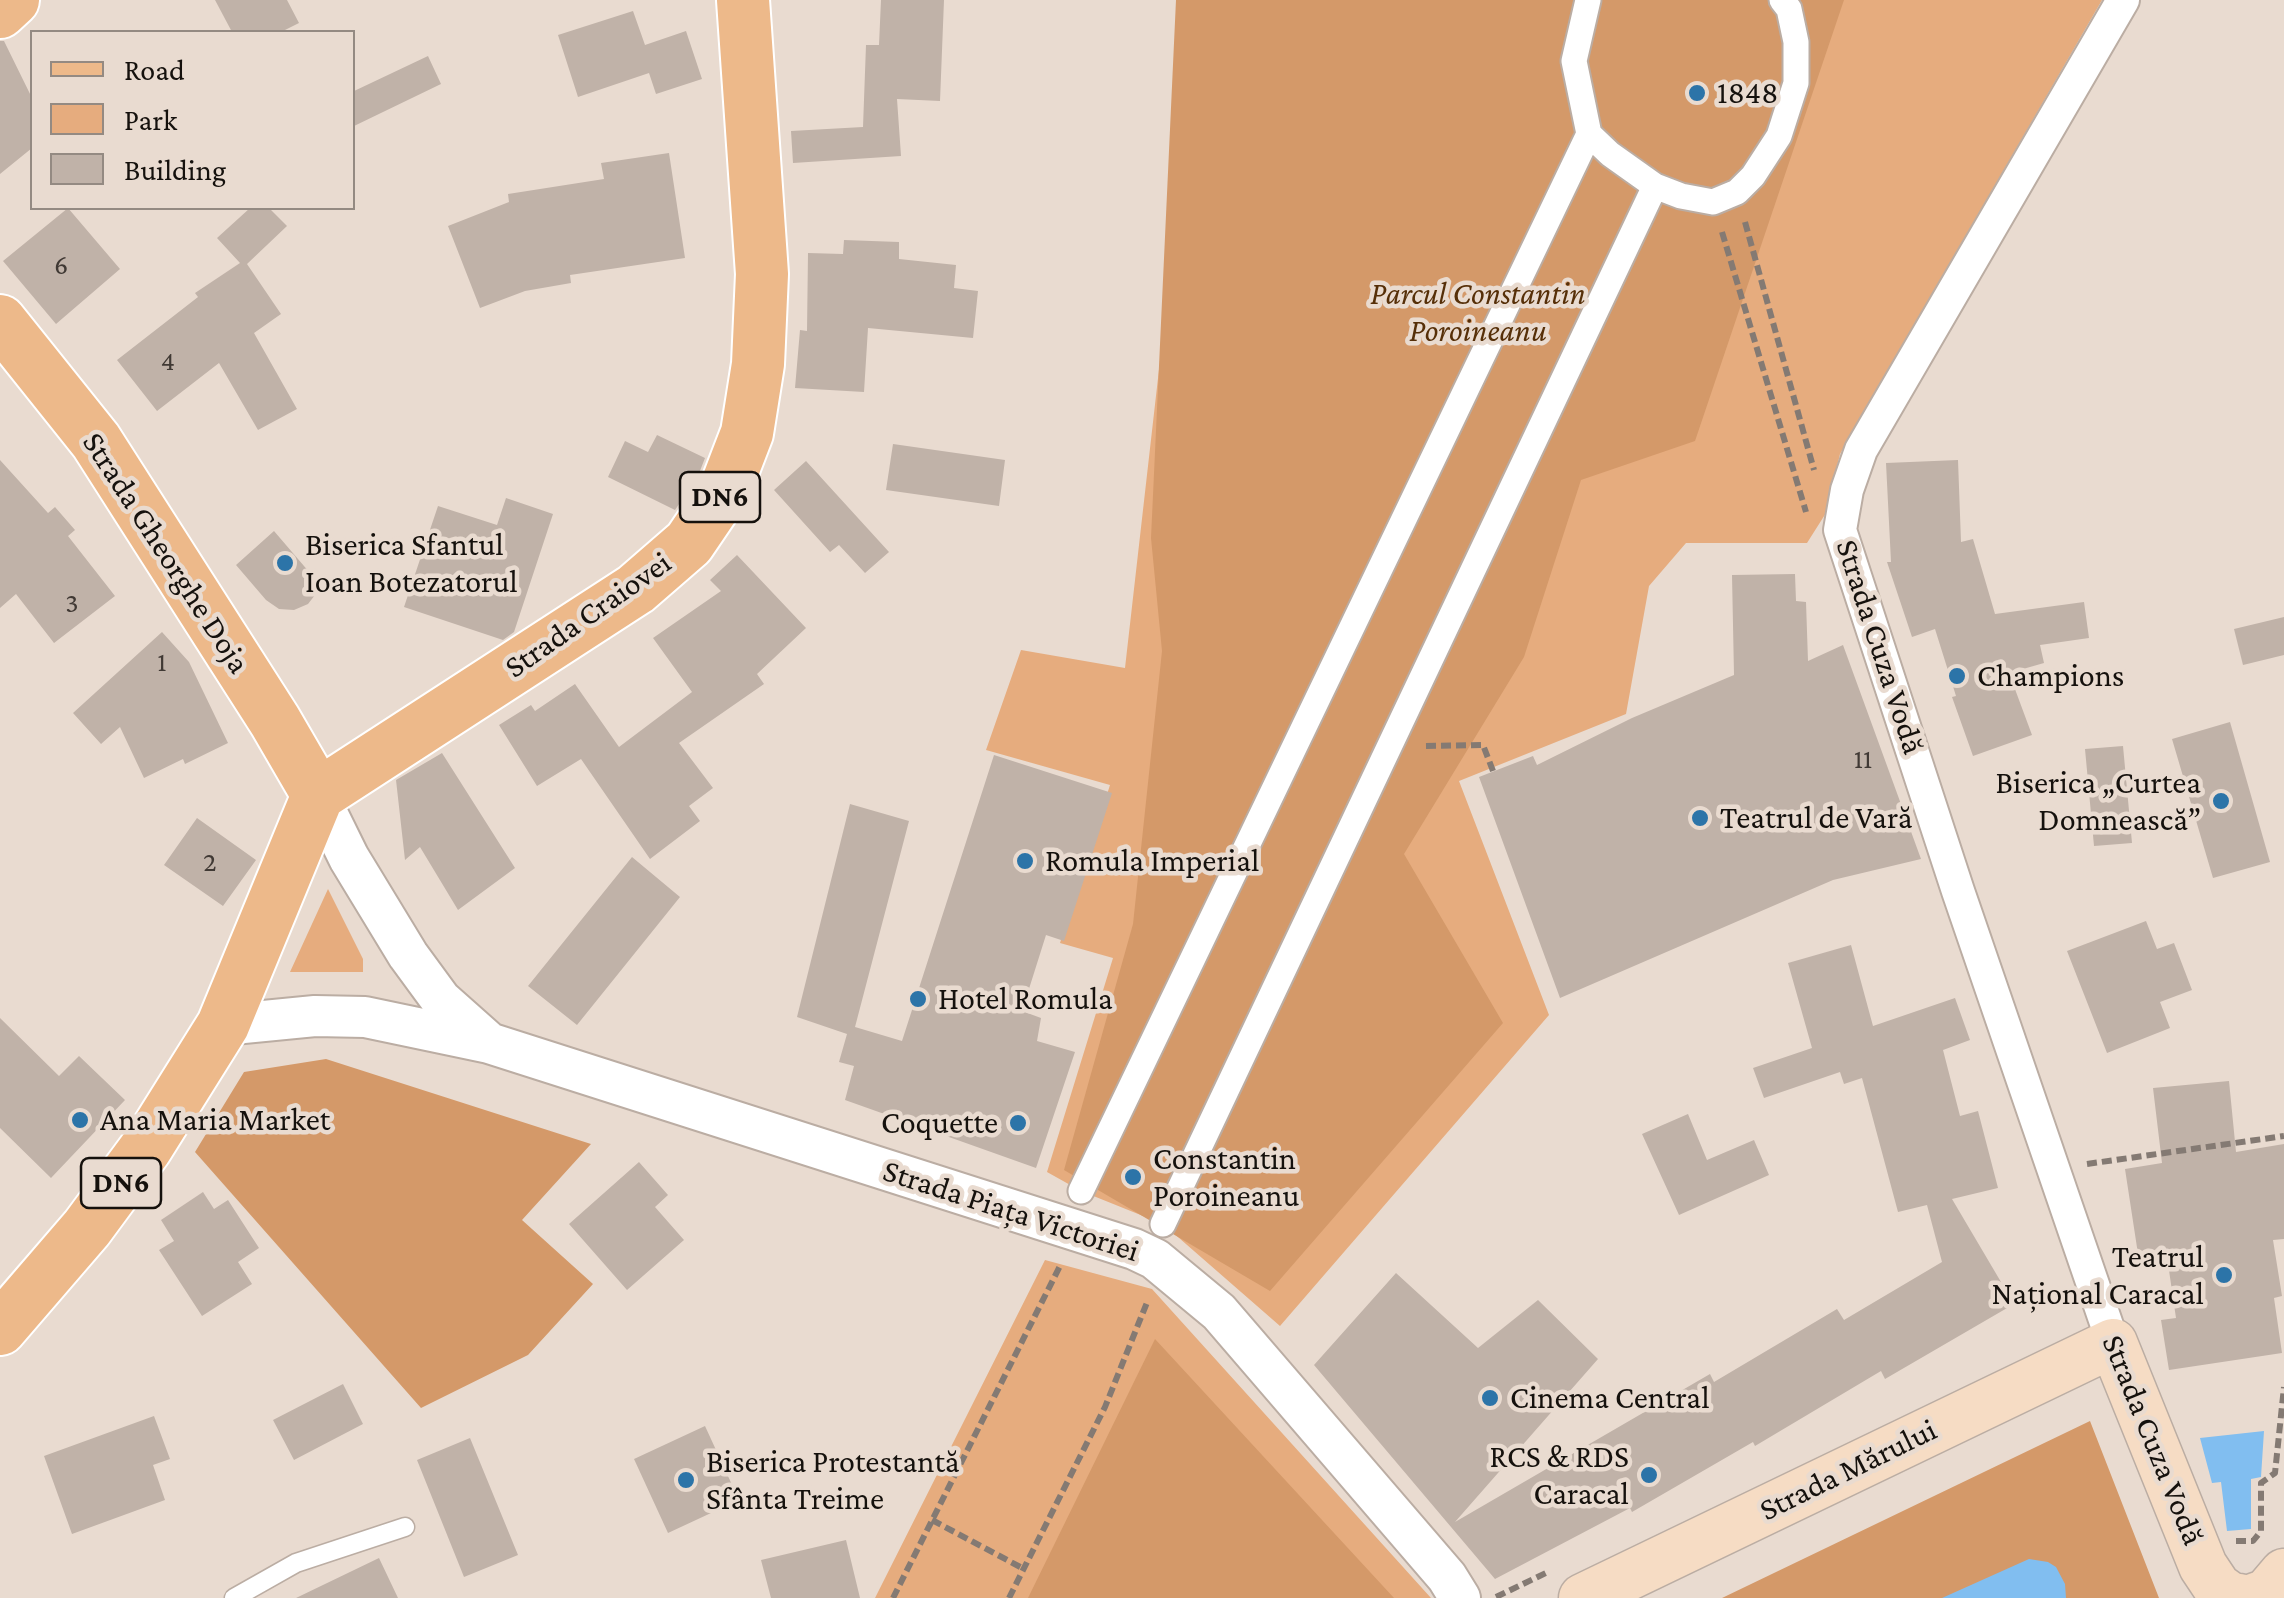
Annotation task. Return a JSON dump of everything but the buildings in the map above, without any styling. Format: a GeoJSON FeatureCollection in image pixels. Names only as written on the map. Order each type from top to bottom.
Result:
{"type":"FeatureCollection","features":[{"type":"Feature","properties":{"kind":"main road"},"geometry":{"type":"LineString","coordinates":[[0,12],[13,0]]}},
{"type":"Feature","properties":{"kind":"main road","name":"Strada Craiovei"},"geometry":{"type":"LineString","coordinates":[[318,794],[636,589],[689,543],[725,490],[747,433],[758,364],[762,274],[743,0]]}},
{"type":"Feature","properties":{"kind":"main road","name":"Strada Gheorghe Doja"},"geometry":{"type":"LineString","coordinates":[[0,320],[96,442],[318,794]]}},
{"type":"Feature","properties":{"kind":"main road","name":"DN6"},"geometry":{"type":"LineString","coordinates":[[0,1328],[88,1228],[146,1148],[223,1024],[318,794]]}},
{"type":"Feature","properties":{"kind":"main road","name":"Strada Mărului"},"geometry":{"type":"LineString","coordinates":[[1571,1582],[2113,1343]]}},
{"type":"Feature","properties":{"kind":"main road","name":"Strada Cuza Vodă"},"geometry":{"type":"LineString","coordinates":[[2113,1343],[2204,1566],[2217,1587],[2240,1598]]}},
{"type":"Feature","properties":{"kind":"main road"},"geometry":{"type":"LineString","coordinates":[[2252,1598],[2267,1593],[2284,1574]]}},
{"type":"Feature","properties":{"kind":"street"},"geometry":{"type":"LineString","coordinates":[[1588,0],[1574,61],[1589,134],[1655,186],[1681,196],[1725,197],[1753,176],[1779,136],[1796,83],[1796,42],[1789,8],[1782,0]]}},
{"type":"Feature","properties":{"kind":"street","name":"Strada Cuza Vodă"},"geometry":{"type":"LineString","coordinates":[[2113,1343],[1958,891],[1840,530],[1827,526],[1861,450],[2124,0]]}},
{"type":"Feature","properties":{"kind":"street"},"geometry":{"type":"LineString","coordinates":[[1081,1191],[1589,134]]}},
{"type":"Feature","properties":{"kind":"street"},"geometry":{"type":"LineString","coordinates":[[1163,1224],[1655,186]]}},
{"type":"Feature","properties":{"kind":"street","name":"Strada Piața Victoriei"},"geometry":{"type":"LineString","coordinates":[[318,794],[348,858],[408,956],[441,1000],[489,1042]]}},
{"type":"Feature","properties":{"kind":"street","name":"Strada Piața Victoriei"},"geometry":{"type":"LineString","coordinates":[[223,1024],[315,1016],[364,1018],[489,1042],[1064,1224],[1156,1259],[1219,1312],[1447,1577],[1472,1591]]}},
{"type":"Feature","properties":{"kind":"lane"},"geometry":{"type":"LineString","coordinates":[[234,1598],[296,1563],[405,1528]]}},
{"type":"Feature","properties":{"kind":"path"},"geometry":{"type":"LineString","coordinates":[[1725,197],[1827,526]]}},
{"type":"Feature","properties":{"kind":"path"},"geometry":{"type":"LineString","coordinates":[[1725,197],[1827,526]]}},
{"type":"Feature","properties":{"kind":"path"},"geometry":{"type":"LineString","coordinates":[[1390,747],[1483,745],[1493,770]]}},
{"type":"Feature","properties":{"kind":"path"},"geometry":{"type":"LineString","coordinates":[[2086,1164],[2284,1136]]}},
{"type":"Feature","properties":{"kind":"path"},"geometry":{"type":"LineString","coordinates":[[2080,1148],[2092,1183]]}},
{"type":"Feature","properties":{"kind":"path"},"geometry":{"type":"LineString","coordinates":[[892,1598],[1061,1263]]}},
{"type":"Feature","properties":{"kind":"path"},"geometry":{"type":"LineString","coordinates":[[1009,1598],[1105,1407],[1152,1289]]}},
{"type":"Feature","properties":{"kind":"path"},"geometry":{"type":"LineString","coordinates":[[2226,1542],[2253,1541],[2261,1531],[2261,1483],[2275,1473],[2284,1387]]}},
{"type":"Feature","properties":{"kind":"path"},"geometry":{"type":"LineString","coordinates":[[932,1520],[1024,1568]]}},
{"type":"Feature","properties":{"kind":"path"},"geometry":{"type":"LineString","coordinates":[[1472,1591],[1497,1597],[1571,1582]]}},
{"type":"Feature","properties":{"kind":"green space","name":"Parcul Constantin Poroineanu"},"geometry":{"type":"Polygon","coordinates":[[[1176,0],[1844,0],[1695,441],[1581,480],[1524,657],[1404,854],[1503,1023],[1270,1291],[1064,1170],[1133,924],[1162,651],[1151,538],[1176,0]]]}},
{"type":"Feature","properties":{"kind":"green space","name":"Parcul Constantin Poroineanu"},"geometry":{"type":"Polygon","coordinates":[[[1194,0],[2102,0],[1840,454],[1826,513],[1807,543],[1686,543],[1649,586],[1626,714],[1459,781],[1549,1015],[1280,1326],[1163,1224],[1081,1191],[1047,1172],[1113,958],[1060,943],[1110,785],[986,750],[1021,650],[1125,668],[1194,62],[1194,0]]]}},
{"type":"Feature","properties":{"kind":"green space"},"geometry":{"type":"Polygon","coordinates":[[[328,889],[363,959],[363,972],[290,972],[328,889]]]}},
{"type":"Feature","properties":{"kind":"green space"},"geometry":{"type":"Polygon","coordinates":[[[326,1059],[591,1144],[522,1220],[593,1284],[528,1355],[421,1408],[195,1152],[244,1072],[326,1059]]]}},
{"type":"Feature","properties":{"kind":"green space"},"geometry":{"type":"Polygon","coordinates":[[[1045,1260],[1152,1289],[1431,1598],[875,1598],[1045,1260]]]}},
{"type":"Feature","properties":{"kind":"green space"},"geometry":{"type":"Polygon","coordinates":[[[1155,1339],[1394,1598],[1028,1598],[1155,1339]]]}},
{"type":"Feature","properties":{"kind":"green space"},"geometry":{"type":"Polygon","coordinates":[[[2090,1421],[2159,1598],[1722,1598],[2090,1421]]]}},
{"type":"Feature","properties":{"kind":"water"},"geometry":{"type":"Polygon","coordinates":[[[2264,1431],[2261,1477],[2251,1479],[2251,1529],[2227,1531],[2221,1482],[2212,1483],[2200,1438],[2264,1431]]]}},
{"type":"Feature","properties":{"kind":"water"},"geometry":{"type":"Polygon","coordinates":[[[2029,1559],[2056,1567],[2065,1584],[2066,1598],[1942,1598],[2029,1559]]]}},
{"type":"Feature","properties":{"kind":"place","name":"1848"},"geometry":{"type":"Point","coordinates":[1697,93]}},
{"type":"Feature","properties":{"kind":"place","name":"Biserica Sfantul Ioan Botezatorul"},"geometry":{"type":"Point","coordinates":[285,563]}},
{"type":"Feature","properties":{"kind":"place","name":"Champions"},"geometry":{"type":"Point","coordinates":[1957,676]}},
{"type":"Feature","properties":{"kind":"place","name":"Biserica „Curtea Domnească”"},"geometry":{"type":"Point","coordinates":[2221,801]}},
{"type":"Feature","properties":{"kind":"place","name":"Teatrul de Vară"},"geometry":{"type":"Point","coordinates":[1700,818]}},
{"type":"Feature","properties":{"kind":"place","name":"Romula Imperial"},"geometry":{"type":"Point","coordinates":[1025,861]}},
{"type":"Feature","properties":{"kind":"place","name":"Hotel Romula"},"geometry":{"type":"Point","coordinates":[918,999]}},
{"type":"Feature","properties":{"kind":"place","name":"Ana Maria Market"},"geometry":{"type":"Point","coordinates":[80,1120]}},
{"type":"Feature","properties":{"kind":"place","name":"Coquette"},"geometry":{"type":"Point","coordinates":[1018,1123]}},
{"type":"Feature","properties":{"kind":"place","name":"Constantin Poroineanu"},"geometry":{"type":"Point","coordinates":[1133,1177]}},
{"type":"Feature","properties":{"kind":"place","name":"Teatrul Național Caracal"},"geometry":{"type":"Point","coordinates":[2224,1275]}},
{"type":"Feature","properties":{"kind":"place","name":"Cinema Central"},"geometry":{"type":"Point","coordinates":[1490,1398]}},
{"type":"Feature","properties":{"kind":"place","name":"RCS & RDS Caracal"},"geometry":{"type":"Point","coordinates":[1649,1475]}},
{"type":"Feature","properties":{"kind":"place","name":"Biserica Protestantă Sfânta Treime"},"geometry":{"type":"Point","coordinates":[686,1480]}}]}
